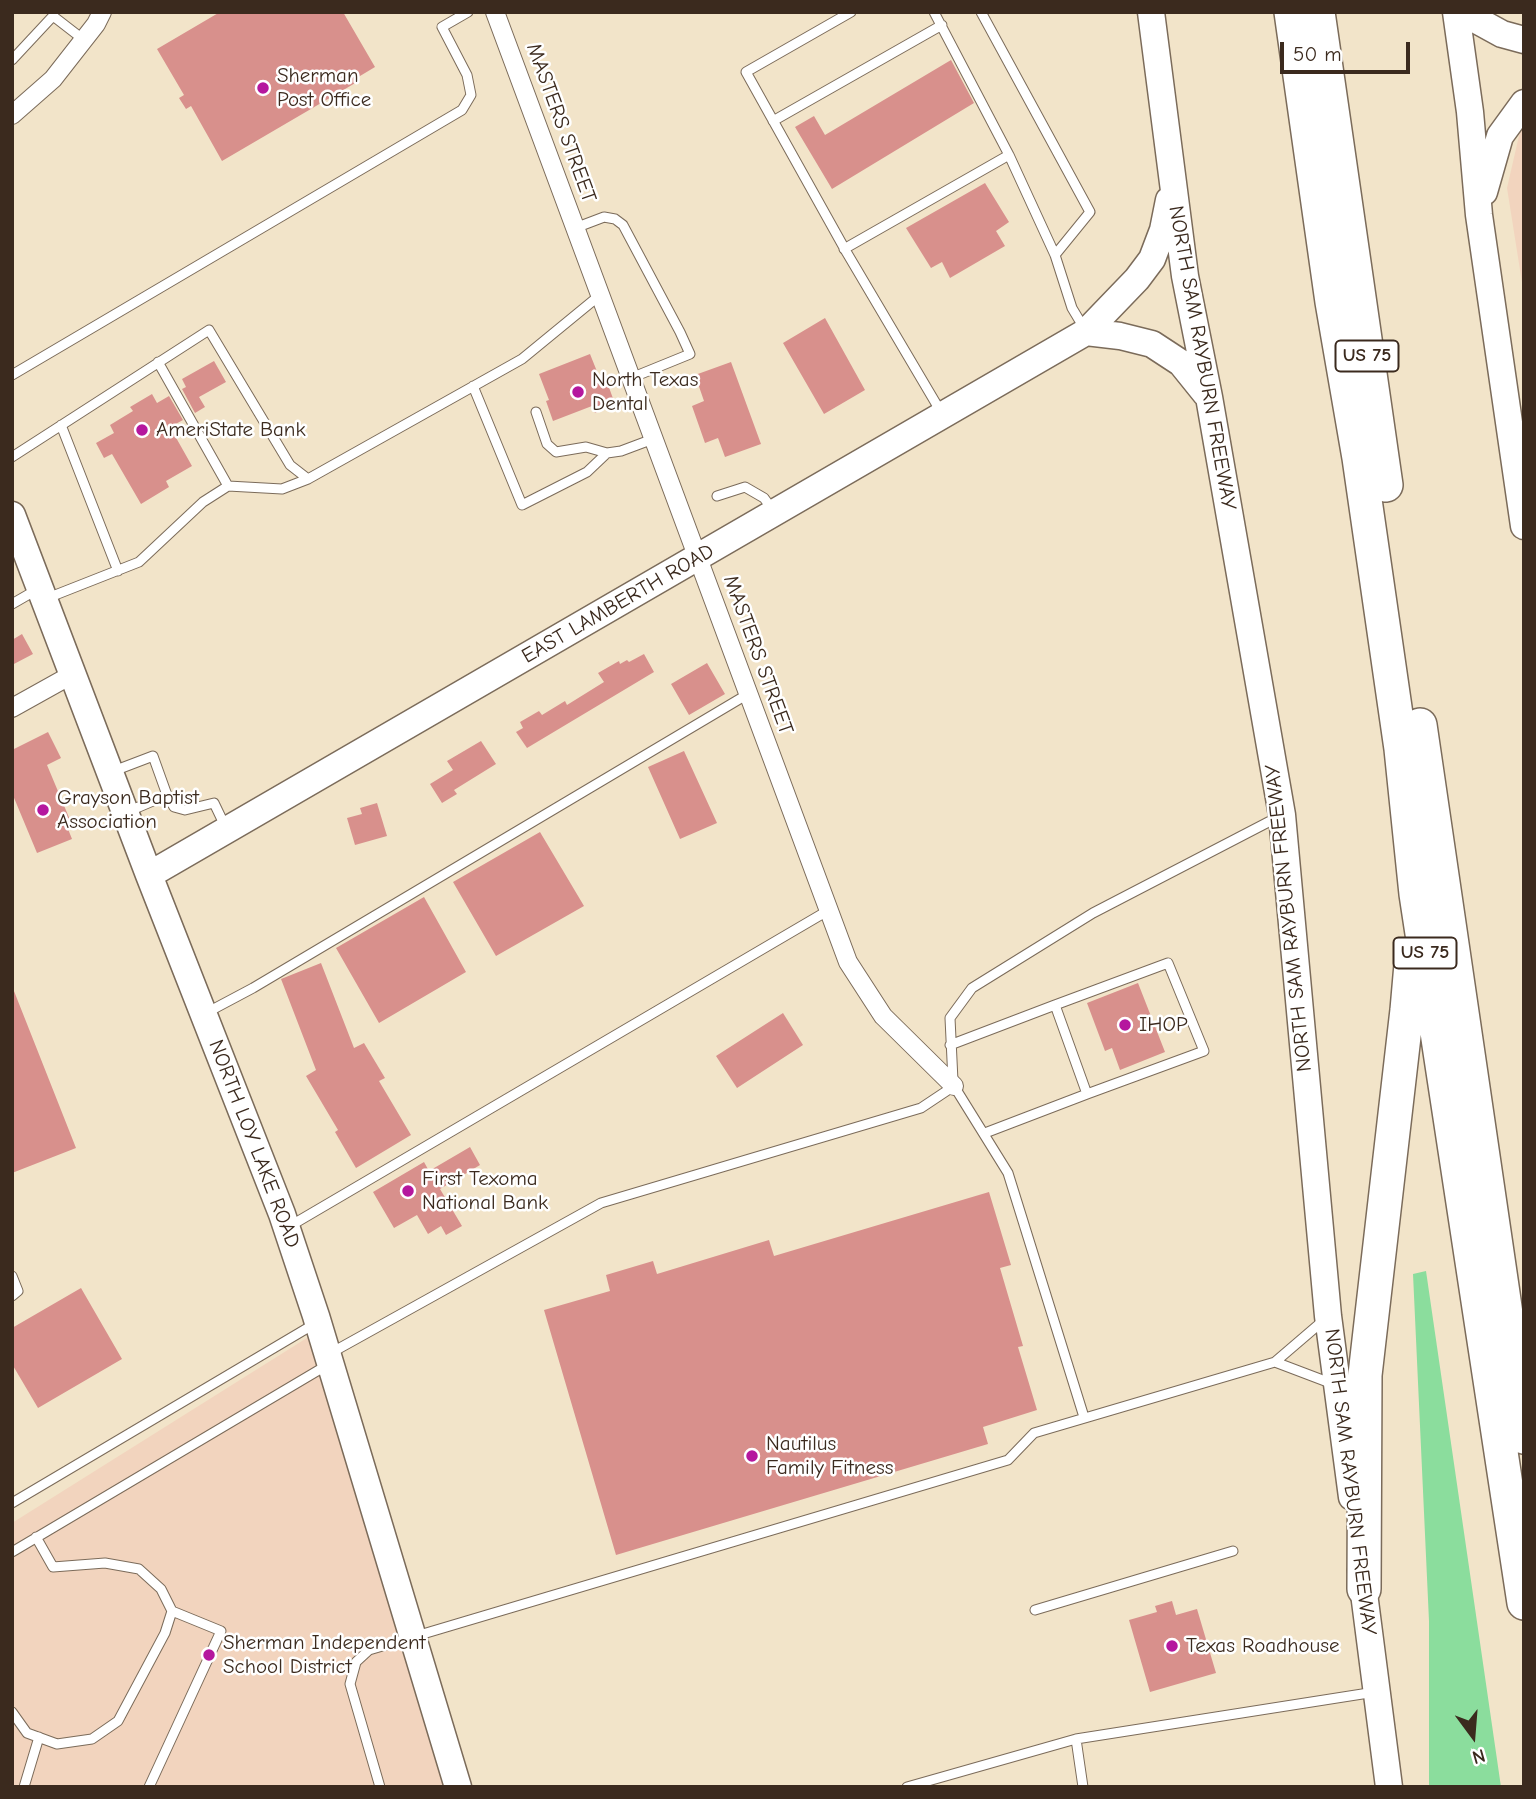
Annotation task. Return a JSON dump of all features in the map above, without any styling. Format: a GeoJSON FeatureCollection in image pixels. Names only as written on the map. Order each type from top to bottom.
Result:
{"type":"FeatureCollection","features":[{"type":"Feature","properties":{"kind":"highway","name":"US 75"},"geometry":{"type":"LineString","coordinates":[[1291,12],[1332,302],[1359,458],[1401,749],[1416,894],[1524,1603]]}},
{"type":"Feature","properties":{"kind":"highway","name":"US 75"},"geometry":{"type":"LineString","coordinates":[[1318,12],[1524,1437]]}},
{"type":"Feature","properties":{"kind":"highway"},"geometry":{"type":"LineString","coordinates":[[1364,1588],[1366,1375],[1408,1010],[1416,894]]}},
{"type":"Feature","properties":{"kind":"main road","name":"NORTH SAM RAYBURN FREEWAY"},"geometry":{"type":"LineString","coordinates":[[1151,12],[1185,276],[1209,397],[1282,815],[1328,1316],[1389,1787]]}},
{"type":"Feature","properties":{"kind":"main road"},"geometry":{"type":"LineString","coordinates":[[1456,12],[1470,112],[1479,215],[1524,526]]}},
{"type":"Feature","properties":{"kind":"main road"},"geometry":{"type":"LineString","coordinates":[[1469,12],[1471,17],[1502,34],[1524,40]]}},
{"type":"Feature","properties":{"kind":"main road"},"geometry":{"type":"LineString","coordinates":[[1479,215],[1500,135],[1524,103]]}},
{"type":"Feature","properties":{"kind":"main road","name":"EAST LAMBERTH ROAD"},"geometry":{"type":"LineString","coordinates":[[149,875],[1086,332],[1137,279],[1152,259],[1163,230],[1172,185]]}},
{"type":"Feature","properties":{"kind":"main road"},"geometry":{"type":"LineString","coordinates":[[1086,332],[1121,336],[1153,344],[1181,363],[1209,397]]}},
{"type":"Feature","properties":{"kind":"main road","name":"NORTH LOY LAKE ROAD"},"geometry":{"type":"LineString","coordinates":[[12,515],[286,1228],[318,1323],[458,1787]]}},
{"type":"Feature","properties":{"kind":"street"},"geometry":{"type":"LineString","coordinates":[[12,115],[53,79],[102,12]]}},
{"type":"Feature","properties":{"kind":"street","name":"MASTERS STREET"},"geometry":{"type":"LineString","coordinates":[[495,12],[848,961],[883,1016],[954,1087]]}},
{"type":"Feature","properties":{"kind":"street"},"geometry":{"type":"LineString","coordinates":[[12,708],[73,674]]}},
{"type":"Feature","properties":{"kind":"lane"},"geometry":{"type":"LineString","coordinates":[[12,375],[462,110],[471,95],[467,75],[442,27],[468,12]]}},
{"type":"Feature","properties":{"kind":"lane"},"geometry":{"type":"LineString","coordinates":[[851,12],[746,72],[844,249],[943,416]]}},
{"type":"Feature","properties":{"kind":"lane"},"geometry":{"type":"LineString","coordinates":[[934,12],[1009,155],[1055,256],[1072,307],[1086,332]]}},
{"type":"Feature","properties":{"kind":"lane"},"geometry":{"type":"LineString","coordinates":[[981,12],[1090,212],[1055,256]]}},
{"type":"Feature","properties":{"kind":"lane"},"geometry":{"type":"LineString","coordinates":[[12,60],[54,14],[84,40]]}},
{"type":"Feature","properties":{"kind":"lane"},"geometry":{"type":"LineString","coordinates":[[774,121],[942,26]]}},
{"type":"Feature","properties":{"kind":"lane"},"geometry":{"type":"LineString","coordinates":[[844,249],[1009,155]]}},
{"type":"Feature","properties":{"kind":"lane"},"geometry":{"type":"LineString","coordinates":[[575,228],[604,217],[615,219],[623,225],[690,354],[631,379]]}},
{"type":"Feature","properties":{"kind":"lane"},"geometry":{"type":"LineString","coordinates":[[12,604],[139,562],[203,502],[228,486],[282,489],[308,479],[522,359],[600,295]]}},
{"type":"Feature","properties":{"kind":"lane"},"geometry":{"type":"LineString","coordinates":[[12,457],[209,330],[290,465],[308,479]]}},
{"type":"Feature","properties":{"kind":"lane"},"geometry":{"type":"LineString","coordinates":[[158,362],[228,486]]}},
{"type":"Feature","properties":{"kind":"lane"},"geometry":{"type":"LineString","coordinates":[[473,386],[522,505],[587,472],[607,453]]}},
{"type":"Feature","properties":{"kind":"lane"},"geometry":{"type":"LineString","coordinates":[[536,412],[548,444],[556,452],[586,447],[607,453],[621,451],[653,439]]}},
{"type":"Feature","properties":{"kind":"lane"},"geometry":{"type":"LineString","coordinates":[[61,425],[117,571]]}},
{"type":"Feature","properties":{"kind":"lane"},"geometry":{"type":"LineString","coordinates":[[717,496],[745,487],[764,498],[775,514]]}},
{"type":"Feature","properties":{"kind":"lane"},"geometry":{"type":"LineString","coordinates":[[204,1014],[253,988],[748,694]]}},
{"type":"Feature","properties":{"kind":"lane"},"geometry":{"type":"LineString","coordinates":[[110,773],[153,756],[174,807],[185,810],[214,803],[227,830]]}},
{"type":"Feature","properties":{"kind":"lane"},"geometry":{"type":"LineString","coordinates":[[125,813],[167,794]]}},
{"type":"Feature","properties":{"kind":"lane"},"geometry":{"type":"LineString","coordinates":[[1084,1417],[1008,1173],[954,1087],[950,1018],[972,988],[1093,913],[1282,815]]}},
{"type":"Feature","properties":{"kind":"lane"},"geometry":{"type":"LineString","coordinates":[[286,1228],[829,910]]}},
{"type":"Feature","properties":{"kind":"lane"},"geometry":{"type":"LineString","coordinates":[[950,1045],[1168,962],[1204,1051],[985,1133]]}},
{"type":"Feature","properties":{"kind":"lane"},"geometry":{"type":"LineString","coordinates":[[1055,1005],[1087,1094]]}},
{"type":"Feature","properties":{"kind":"lane"},"geometry":{"type":"LineString","coordinates":[[12,1552],[329,1359],[601,1203],[921,1108],[954,1087]]}},
{"type":"Feature","properties":{"kind":"lane"},"geometry":{"type":"LineString","coordinates":[[12,1276],[18,1291],[12,1296]]}},
{"type":"Feature","properties":{"kind":"lane"},"geometry":{"type":"LineString","coordinates":[[380,1787],[350,1684],[356,1662],[369,1650],[1008,1460],[1034,1433],[1275,1362],[1328,1316]]}},
{"type":"Feature","properties":{"kind":"lane"},"geometry":{"type":"LineString","coordinates":[[12,1503],[318,1323]]}},
{"type":"Feature","properties":{"kind":"lane"},"geometry":{"type":"LineString","coordinates":[[1275,1362],[1338,1385]]}},
{"type":"Feature","properties":{"kind":"lane"},"geometry":{"type":"LineString","coordinates":[[36,1537],[53,1567],[105,1563],[139,1569],[160,1590],[172,1611],[221,1631],[149,1787]]}},
{"type":"Feature","properties":{"kind":"lane"},"geometry":{"type":"LineString","coordinates":[[1035,1610],[1233,1551]]}},
{"type":"Feature","properties":{"kind":"lane"},"geometry":{"type":"LineString","coordinates":[[12,1712],[27,1733],[57,1744],[92,1739],[118,1721],[165,1633],[172,1611]]}},
{"type":"Feature","properties":{"kind":"lane"},"geometry":{"type":"LineString","coordinates":[[908,1787],[1076,1739],[1377,1692]]}},
{"type":"Feature","properties":{"kind":"lane"},"geometry":{"type":"LineString","coordinates":[[24,1787],[39,1737]]}},
{"type":"Feature","properties":{"kind":"lane"},"geometry":{"type":"LineString","coordinates":[[1076,1739],[1083,1787]]}},
{"type":"Feature","properties":{"kind":"shaded area"},"geometry":{"type":"Polygon","coordinates":[[[1524,125],[1524,295],[1507,188],[1521,127],[1524,125]]]}},
{"type":"Feature","properties":{"kind":"shaded area","name":"Sherman Independent School District"},"geometry":{"type":"Polygon","coordinates":[[[310,1336],[446,1787],[12,1787],[12,1523],[310,1336]]]}},
{"type":"Feature","properties":{"kind":"green space"},"geometry":{"type":"Polygon","coordinates":[[[1426,1271],[1501,1787],[1429,1787],[1429,1621],[1413,1274],[1426,1271]]]}},
{"type":"Feature","properties":{"kind":"building","name":"Sherman Post Office"},"geometry":{"type":"Polygon","coordinates":[[[220,12],[343,12],[375,67],[355,79],[357,82],[222,161],[191,106],[186,109],[179,98],[184,95],[157,49],[220,12]]]}},
{"type":"Feature","properties":{"kind":"building"},"geometry":{"type":"Polygon","coordinates":[[[951,60],[974,103],[832,189],[795,127],[814,116],[825,135],[951,60]]]}},
{"type":"Feature","properties":{"kind":"building"},"geometry":{"type":"Polygon","coordinates":[[[985,183],[1009,222],[996,231],[1005,246],[950,278],[942,262],[931,268],[906,228],[985,183]]]}},
{"type":"Feature","properties":{"kind":"building"},"geometry":{"type":"Polygon","coordinates":[[[825,318],[865,390],[824,414],[783,343],[825,318]]]}},
{"type":"Feature","properties":{"kind":"building","name":"North Texas Dental"},"geometry":{"type":"Polygon","coordinates":[[[590,354],[602,384],[607,382],[615,404],[595,413],[592,406],[553,421],[546,401],[549,400],[539,374],[590,354]]]}},
{"type":"Feature","properties":{"kind":"building"},"geometry":{"type":"Polygon","coordinates":[[[214,361],[226,382],[199,397],[205,407],[195,413],[182,389],[186,387],[182,379],[214,361]]]}},
{"type":"Feature","properties":{"kind":"building"},"geometry":{"type":"Polygon","coordinates":[[[731,362],[761,444],[725,457],[718,438],[705,443],[692,406],[704,401],[695,375],[731,362]]]}},
{"type":"Feature","properties":{"kind":"building","name":"AmeriState Bank"},"geometry":{"type":"Polygon","coordinates":[[[152,394],[157,403],[169,396],[183,420],[170,427],[192,466],[166,481],[169,487],[141,504],[112,454],[104,458],[96,443],[114,433],[110,425],[133,411],[130,407],[152,394]]]}},
{"type":"Feature","properties":{"kind":"building"},"geometry":{"type":"Polygon","coordinates":[[[22,634],[33,654],[12,665],[12,640],[22,634]]]}},
{"type":"Feature","properties":{"kind":"building"},"geometry":{"type":"Polygon","coordinates":[[[644,654],[654,672],[527,748],[516,732],[523,728],[520,722],[539,711],[542,715],[565,701],[567,705],[604,682],[598,673],[619,661],[620,664],[627,660],[629,662],[644,654]]]}},
{"type":"Feature","properties":{"kind":"building"},"geometry":{"type":"Polygon","coordinates":[[[707,663],[725,694],[689,715],[671,684],[707,663]]]}},
{"type":"Feature","properties":{"kind":"building","name":"Grayson Baptist Association"},"geometry":{"type":"Polygon","coordinates":[[[48,732],[61,758],[47,765],[73,827],[68,829],[72,839],[37,853],[12,793],[12,750],[48,732]]]}},
{"type":"Feature","properties":{"kind":"building"},"geometry":{"type":"Polygon","coordinates":[[[481,741],[496,764],[454,790],[457,794],[442,803],[430,784],[453,770],[447,761],[481,741]]]}},
{"type":"Feature","properties":{"kind":"building"},"geometry":{"type":"Polygon","coordinates":[[[684,751],[717,823],[680,839],[648,767],[684,751]]]}},
{"type":"Feature","properties":{"kind":"building"},"geometry":{"type":"Polygon","coordinates":[[[377,803],[387,836],[355,845],[347,818],[362,814],[360,808],[377,803]]]}},
{"type":"Feature","properties":{"kind":"building"},"geometry":{"type":"Polygon","coordinates":[[[540,832],[584,906],[496,956],[453,882],[540,832]]]}},
{"type":"Feature","properties":{"kind":"building"},"geometry":{"type":"Polygon","coordinates":[[[424,897],[466,972],[379,1023],[336,948],[424,897]]]}},
{"type":"Feature","properties":{"kind":"building"},"geometry":{"type":"Polygon","coordinates":[[[321,963],[354,1048],[364,1043],[385,1078],[379,1081],[411,1135],[356,1168],[335,1132],[338,1130],[306,1076],[316,1070],[281,979],[321,963]]]}},
{"type":"Feature","properties":{"kind":"building","name":"IHOP"},"geometry":{"type":"Polygon","coordinates":[[[1138,983],[1165,1052],[1120,1070],[1112,1048],[1105,1051],[1087,1003],[1138,983]]]}},
{"type":"Feature","properties":{"kind":"building"},"geometry":{"type":"Polygon","coordinates":[[[12,986],[76,1148],[12,1173],[12,986]]]}},
{"type":"Feature","properties":{"kind":"building"},"geometry":{"type":"Polygon","coordinates":[[[783,1013],[803,1045],[737,1088],[716,1056],[783,1013]]]}},
{"type":"Feature","properties":{"kind":"building","name":"First Texoma National Bank"},"geometry":{"type":"Polygon","coordinates":[[[470,1147],[480,1165],[440,1189],[462,1226],[446,1235],[441,1226],[428,1234],[417,1215],[394,1228],[373,1192],[424,1162],[429,1171],[470,1147]]]}},
{"type":"Feature","properties":{"kind":"building"},"geometry":{"type":"Polygon","coordinates":[[[989,1192],[1011,1265],[1000,1268],[1023,1346],[1018,1347],[1037,1410],[983,1427],[988,1444],[616,1555],[544,1310],[610,1291],[606,1275],[653,1261],[657,1274],[769,1240],[774,1256],[989,1192]]]}},
{"type":"Feature","properties":{"kind":"building"},"geometry":{"type":"Polygon","coordinates":[[[81,1288],[122,1359],[38,1408],[12,1364],[12,1328],[81,1288]]]}},
{"type":"Feature","properties":{"kind":"building","name":"Texas Roadhouse"},"geometry":{"type":"Polygon","coordinates":[[[1172,1601],[1176,1615],[1197,1609],[1216,1673],[1150,1692],[1129,1620],[1157,1612],[1155,1606],[1172,1601]]]}},
{"type":"Feature","properties":{"kind":"place","name":"Sherman Post Office"},"geometry":{"type":"Point","coordinates":[263,88]}},
{"type":"Feature","properties":{"kind":"place","name":"North Texas Dental"},"geometry":{"type":"Point","coordinates":[578,392]}},
{"type":"Feature","properties":{"kind":"place","name":"AmeriState Bank"},"geometry":{"type":"Point","coordinates":[142,430]}},
{"type":"Feature","properties":{"kind":"place","name":"Grayson Baptist Association"},"geometry":{"type":"Point","coordinates":[43,810]}},
{"type":"Feature","properties":{"kind":"place","name":"IHOP"},"geometry":{"type":"Point","coordinates":[1125,1025]}},
{"type":"Feature","properties":{"kind":"place","name":"First Texoma National Bank"},"geometry":{"type":"Point","coordinates":[408,1191]}},
{"type":"Feature","properties":{"kind":"place","name":"Nautilus Family Fitness"},"geometry":{"type":"Point","coordinates":[752,1456]}},
{"type":"Feature","properties":{"kind":"place","name":"Texas Roadhouse"},"geometry":{"type":"Point","coordinates":[1172,1646]}},
{"type":"Feature","properties":{"kind":"place","name":"Sherman Independent School District"},"geometry":{"type":"Point","coordinates":[209,1655]}}]}
